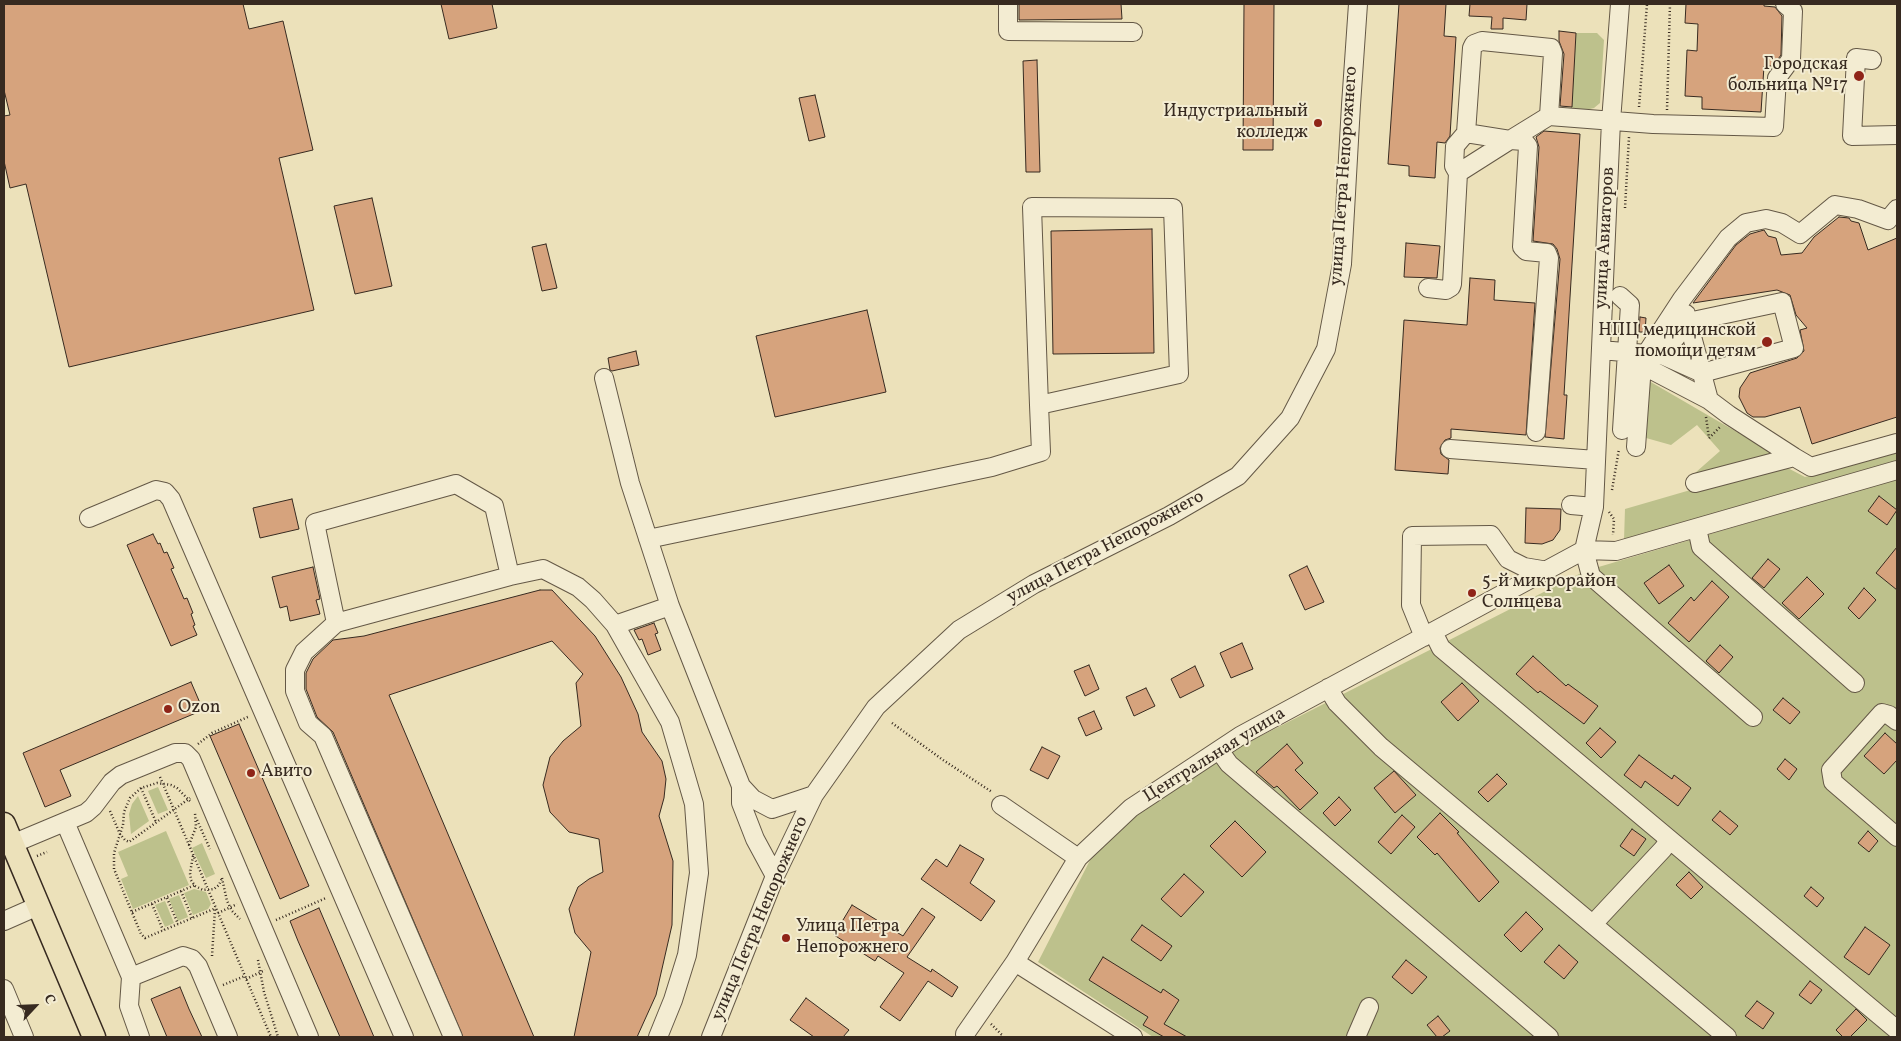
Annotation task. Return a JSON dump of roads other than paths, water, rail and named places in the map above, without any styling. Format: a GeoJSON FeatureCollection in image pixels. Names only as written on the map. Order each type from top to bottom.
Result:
{"type":"FeatureCollection","features":[{"type":"Feature","properties":{"kind":"main road"},"geometry":{"type":"LineString","coordinates":[[8,834],[94,1037]]}},
{"type":"Feature","properties":{"kind":"street"},"geometry":{"type":"LineString","coordinates":[[1008,4],[1008,31],[1133,32]]}},
{"type":"Feature","properties":{"kind":"street","name":"улица Петра Непорожнего"},"geometry":{"type":"LineString","coordinates":[[711,1037],[775,876],[814,795],[876,707],[959,630],[1034,584],[1170,516],[1238,476],[1290,418],[1326,349],[1342,264],[1358,4]]}},
{"type":"Feature","properties":{"kind":"street","name":"улица Авиаторов"},"geometry":{"type":"LineString","coordinates":[[1584,550],[1601,509],[1596,460],[1611,121],[1620,4]]}},
{"type":"Feature","properties":{"kind":"street"},"geometry":{"type":"LineString","coordinates":[[1458,172],[1549,116],[1666,125],[1774,127],[1776,78],[1791,60],[1793,11],[1785,4]]}},
{"type":"Feature","properties":{"kind":"street"},"geometry":{"type":"LineString","coordinates":[[1428,288],[1446,290],[1452,284],[1458,172],[1454,166],[1455,144],[1466,133],[1472,48],[1478,42],[1551,48],[1554,53],[1549,116]]}},
{"type":"Feature","properties":{"kind":"street"},"geometry":{"type":"LineString","coordinates":[[1872,60],[1856,58],[1852,136],[1897,135]]}},
{"type":"Feature","properties":{"kind":"street"},"geometry":{"type":"LineString","coordinates":[[1466,133],[1524,142],[1528,146],[1522,247],[1526,251],[1547,253],[1549,258],[1536,432]]}},
{"type":"Feature","properties":{"kind":"street"},"geometry":{"type":"LineString","coordinates":[[1636,447],[1650,358],[1682,299],[1728,238],[1746,223],[1766,219],[1782,222],[1800,234],[1835,205],[1858,209],[1888,220],[1897,209]]}},
{"type":"Feature","properties":{"kind":"street"},"geometry":{"type":"LineString","coordinates":[[648,539],[992,467],[1041,452],[1039,405],[1032,207],[1173,208],[1179,374],[1039,405]]}},
{"type":"Feature","properties":{"kind":"street"},"geometry":{"type":"LineString","coordinates":[[1620,296],[1630,305],[1622,430]]}},
{"type":"Feature","properties":{"kind":"street"},"geometry":{"type":"LineString","coordinates":[[1682,299],[1708,400]]}},
{"type":"Feature","properties":{"kind":"street"},"geometry":{"type":"LineString","coordinates":[[1601,350],[1650,358],[1702,373],[1794,348],[1782,302],[1688,322],[1650,358]]}},
{"type":"Feature","properties":{"kind":"street"},"geometry":{"type":"LineString","coordinates":[[1650,358],[1729,415],[1811,467],[1897,443]]}},
{"type":"Feature","properties":{"kind":"street"},"geometry":{"type":"LineString","coordinates":[[604,378],[630,483],[670,606],[741,786],[753,799],[772,809],[814,795]]}},
{"type":"Feature","properties":{"kind":"street"},"geometry":{"type":"LineString","coordinates":[[1450,449],[1596,460]]}},
{"type":"Feature","properties":{"kind":"street"},"geometry":{"type":"LineString","coordinates":[[1695,483],[1794,457]]}},
{"type":"Feature","properties":{"kind":"street"},"geometry":{"type":"LineString","coordinates":[[1896,473],[1616,551],[1584,550],[1548,571],[1524,567],[1508,559],[1491,535],[1412,536],[1411,605],[1429,634],[1441,648],[1897,1030]]}},
{"type":"Feature","properties":{"kind":"street"},"geometry":{"type":"LineString","coordinates":[[336,623],[315,523],[456,484],[494,506],[510,576]]}},
{"type":"Feature","properties":{"kind":"street"},"geometry":{"type":"LineString","coordinates":[[89,518],[156,490],[165,492],[171,499],[404,1037]]}},
{"type":"Feature","properties":{"kind":"street"},"geometry":{"type":"LineString","coordinates":[[1571,505],[1601,509]]}},
{"type":"Feature","properties":{"kind":"street"},"geometry":{"type":"LineString","coordinates":[[1697,528],[1701,547],[1855,683]]}},
{"type":"Feature","properties":{"kind":"street"},"geometry":{"type":"LineString","coordinates":[[1584,550],[1591,576],[1753,717]]}},
{"type":"Feature","properties":{"kind":"street"},"geometry":{"type":"LineString","coordinates":[[453,1037],[323,736],[308,723],[295,691],[295,670],[304,652],[336,623],[510,576],[543,569],[558,575],[578,587],[593,600],[615,626],[670,722],[694,804],[698,873],[687,955],[673,1000],[658,1037]]}},
{"type":"Feature","properties":{"kind":"street","name":"Центральная улица"},"geometry":{"type":"LineString","coordinates":[[965,1034],[1015,962],[1078,858],[1131,808],[1240,736],[1548,571]]}},
{"type":"Feature","properties":{"kind":"street"},"geometry":{"type":"LineString","coordinates":[[615,626],[670,606]]}},
{"type":"Feature","properties":{"kind":"street"},"geometry":{"type":"LineString","coordinates":[[1328,688],[1337,703],[1381,747],[1727,1037]]}},
{"type":"Feature","properties":{"kind":"street"},"geometry":{"type":"LineString","coordinates":[[1897,721],[1889,715],[1882,713],[1831,770],[1833,782],[1897,837]]}},
{"type":"Feature","properties":{"kind":"street"},"geometry":{"type":"LineString","coordinates":[[1218,750],[1229,764],[1549,1037]]}},
{"type":"Feature","properties":{"kind":"street"},"geometry":{"type":"LineString","coordinates":[[8,834],[65,822],[86,813],[112,782],[121,776],[175,753],[187,754],[191,759],[309,1037]]}},
{"type":"Feature","properties":{"kind":"street"},"geometry":{"type":"LineString","coordinates":[[741,786],[741,803],[755,839],[775,876]]}},
{"type":"Feature","properties":{"kind":"street"},"geometry":{"type":"LineString","coordinates":[[1001,805],[1078,858]]}},
{"type":"Feature","properties":{"kind":"street"},"geometry":{"type":"LineString","coordinates":[[65,822],[131,977],[129,1006],[140,1037]]}},
{"type":"Feature","properties":{"kind":"street"},"geometry":{"type":"LineString","coordinates":[[1593,924],[1664,849],[1669,840]]}},
{"type":"Feature","properties":{"kind":"street"},"geometry":{"type":"LineString","coordinates":[[4,921],[38,906]]}},
{"type":"Feature","properties":{"kind":"street"},"geometry":{"type":"LineString","coordinates":[[131,977],[183,956],[192,959],[198,966],[228,1037]]}},
{"type":"Feature","properties":{"kind":"street"},"geometry":{"type":"LineString","coordinates":[[1015,962],[1133,1037]]}},
{"type":"Feature","properties":{"kind":"street"},"geometry":{"type":"LineString","coordinates":[[4,989],[24,1037]]}},
{"type":"Feature","properties":{"kind":"street"},"geometry":{"type":"LineString","coordinates":[[1356,1037],[1369,1006]]}},
{"type":"Feature","properties":{"kind":"place","name":"Городская больница №17"},"geometry":{"type":"Point","coordinates":[1859,76]}},
{"type":"Feature","properties":{"kind":"place","name":"Индустриальный колледж"},"geometry":{"type":"Point","coordinates":[1318,123]}},
{"type":"Feature","properties":{"kind":"place","name":"НПЦ медицинской помощи детям"},"geometry":{"type":"Point","coordinates":[1767,342]}},
{"type":"Feature","properties":{"kind":"place","name":"5-й микрорайон Солнцева"},"geometry":{"type":"Point","coordinates":[1472,593]}},
{"type":"Feature","properties":{"kind":"place","name":"Ozon"},"geometry":{"type":"Point","coordinates":[168,709]}},
{"type":"Feature","properties":{"kind":"place","name":"Авито"},"geometry":{"type":"Point","coordinates":[251,773]}},
{"type":"Feature","properties":{"kind":"place","name":"Улица Петра Непорожнего"},"geometry":{"type":"Point","coordinates":[786,938]}}]}
